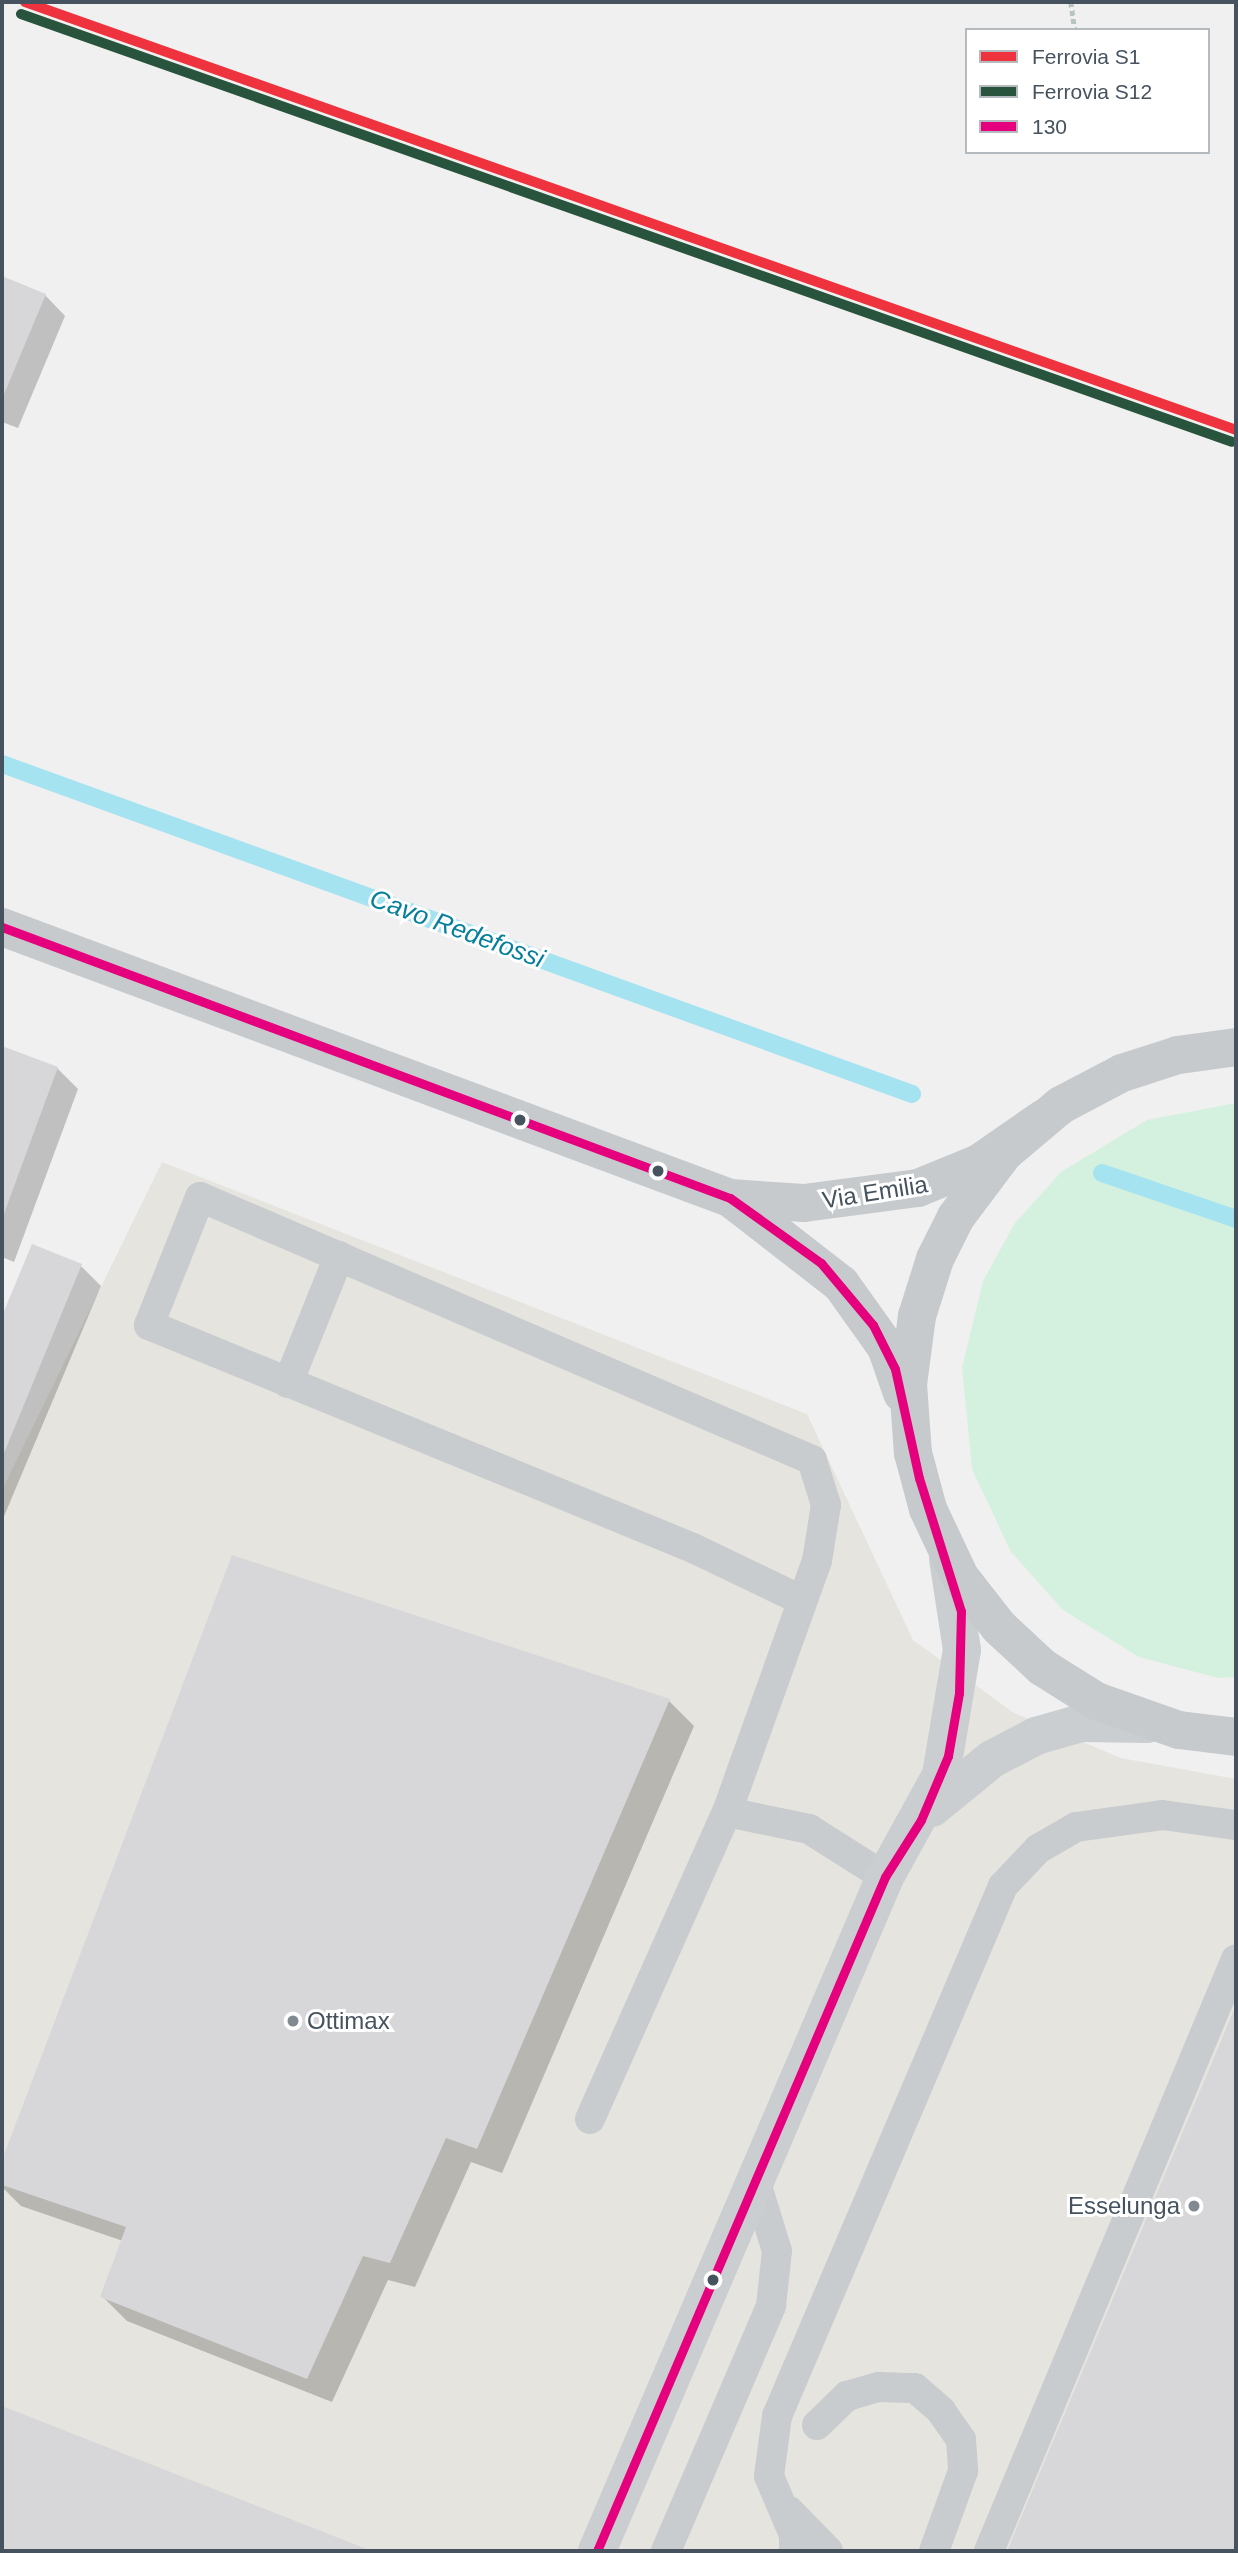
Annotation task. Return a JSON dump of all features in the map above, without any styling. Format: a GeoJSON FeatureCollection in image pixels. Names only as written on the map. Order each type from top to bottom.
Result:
{"type":"FeatureCollection","features":[{"type":"Feature","properties":{"kind":"main road","name":"Via Emilia"},"geometry":{"type":"LineString","coordinates":[[2,927],[730,1198],[821,1263],[858,1305],[895,1369],[910,1432]]}},
{"type":"Feature","properties":{"kind":"main road"},"geometry":{"type":"LineString","coordinates":[[1236,1047],[1178,1055],[1122,1073],[1044,1118],[980,1181],[935,1259],[911,1341],[910,1432],[923,1494],[944,1547],[971,1593],[1031,1657],[1096,1701],[1160,1725],[1236,1737]]}},
{"type":"Feature","properties":{"kind":"main road","name":"Via Emilia"},"geometry":{"type":"LineString","coordinates":[[730,1198],[804,1203],[918,1188],[979,1163],[1044,1118]]}},
{"type":"Feature","properties":{"kind":"street"},"geometry":{"type":"LineString","coordinates":[[597,2551],[885,1877],[921,1820],[948,1756],[959,1693],[961,1611],[944,1547]]}},
{"type":"Feature","properties":{"kind":"street"},"geometry":{"type":"LineString","coordinates":[[921,1820],[984,1764],[1036,1736],[1081,1723],[1160,1725]]}},
{"type":"Feature","properties":{"kind":"lane"},"geometry":{"type":"LineString","coordinates":[[590,2119],[727,1812],[817,1561],[826,1505],[812,1460],[200,1197],[149,1325],[693,1548],[801,1600]]}},
{"type":"Feature","properties":{"kind":"lane"},"geometry":{"type":"LineString","coordinates":[[288,1383],[339,1256]]}},
{"type":"Feature","properties":{"kind":"lane"},"geometry":{"type":"LineString","coordinates":[[727,1812],[809,1829],[885,1877]]}},
{"type":"Feature","properties":{"kind":"lane"},"geometry":{"type":"LineString","coordinates":[[794,2551],[783,2505],[769,2476],[777,2416],[1003,1885],[1038,1849],[1076,1827],[1162,1815],[1236,1825]]}},
{"type":"Feature","properties":{"kind":"lane"},"geometry":{"type":"LineString","coordinates":[[989,2551],[1236,1959]]}},
{"type":"Feature","properties":{"kind":"lane"},"geometry":{"type":"LineString","coordinates":[[666,2551],[771,2306],[777,2251],[755,2180]]}},
{"type":"Feature","properties":{"kind":"lane"},"geometry":{"type":"LineString","coordinates":[[817,2425],[847,2396],[879,2387],[915,2388],[941,2411],[961,2440],[963,2471],[933,2548]]}},
{"type":"Feature","properties":{"kind":"lane"},"geometry":{"type":"LineString","coordinates":[[783,2505],[828,2551]]}},
{"type":"Feature","properties":{"kind":"path"},"geometry":{"type":"LineString","coordinates":[[1071,2],[1075,28]]}},
{"type":"Feature","properties":{"kind":"shaded area"},"geometry":{"type":"Polygon","coordinates":[[[162,1162],[807,1414],[913,1640],[1014,1713],[1121,1758],[1236,1779],[1236,2551],[2,2551],[2,1490],[162,1162]]]}},
{"type":"Feature","properties":{"kind":"green space"},"geometry":{"type":"Polygon","coordinates":[[[1236,1103],[1236,1677],[1218,1678],[1139,1657],[1063,1610],[1011,1552],[972,1469],[962,1368],[983,1281],[1015,1223],[1061,1172],[1147,1120],[1236,1103]]]}},
{"type":"Feature","properties":{"kind":"building"},"geometry":{"type":"Polygon","coordinates":[[[2,276],[46,294],[2,399],[2,276]]]}},
{"type":"Feature","properties":{"kind":"building"},"geometry":{"type":"Polygon","coordinates":[[[2,1046],[58,1067],[2,1219],[2,1046]]]}},
{"type":"Feature","properties":{"kind":"building"},"geometry":{"type":"Polygon","coordinates":[[[32,1244],[82,1264],[2,1458],[2,1316],[32,1244]]]}},
{"type":"Feature","properties":{"kind":"building","name":"Ottimax"},"geometry":{"type":"Polygon","coordinates":[[[232,1555],[670,1699],[477,2149],[446,2138],[390,2263],[363,2256],[307,2379],[100,2297],[126,2227],[2,2185],[2,2160],[232,1555]]]}},
{"type":"Feature","properties":{"kind":"building","name":"Esselunga"},"geometry":{"type":"Polygon","coordinates":[[[1236,2005],[1236,2551],[1007,2551],[1067,2408],[1236,2005]]]}},
{"type":"Feature","properties":{"kind":"building"},"geometry":{"type":"Polygon","coordinates":[[[2,2406],[372,2551],[2,2551],[2,2406]]]}},
{"type":"Feature","properties":{"kind":"waterway","name":"Cavo Redefossi"},"geometry":{"type":"LineString","coordinates":[[2,764],[912,1094]]}},
{"type":"Feature","properties":{"kind":"waterway","name":"Cavo Redefossi"},"geometry":{"type":"LineString","coordinates":[[1102,1173],[1236,1219]]}},
{"type":"Feature","properties":{"kind":"rail line","name":"S1"},"geometry":{"type":"LineString","coordinates":[[25,2],[1236,430]]}},
{"type":"Feature","properties":{"kind":"rail line","name":"S12"},"geometry":{"type":"LineString","coordinates":[[21,14],[1232,442]]}},
{"type":"Feature","properties":{"kind":"transit line","name":"130"},"geometry":{"type":"LineString","coordinates":[[2,927],[730,1198],[821,1263],[873,1325],[895,1369],[919,1478],[961,1611],[959,1693],[948,1756],[921,1820],[885,1877],[597,2551]]}},
{"type":"Feature","properties":{"kind":"place","name":"Ottimax"},"geometry":{"type":"Point","coordinates":[293,2021]}},
{"type":"Feature","properties":{"kind":"place","name":"Esselunga"},"geometry":{"type":"Point","coordinates":[1194,2206]}}]}
